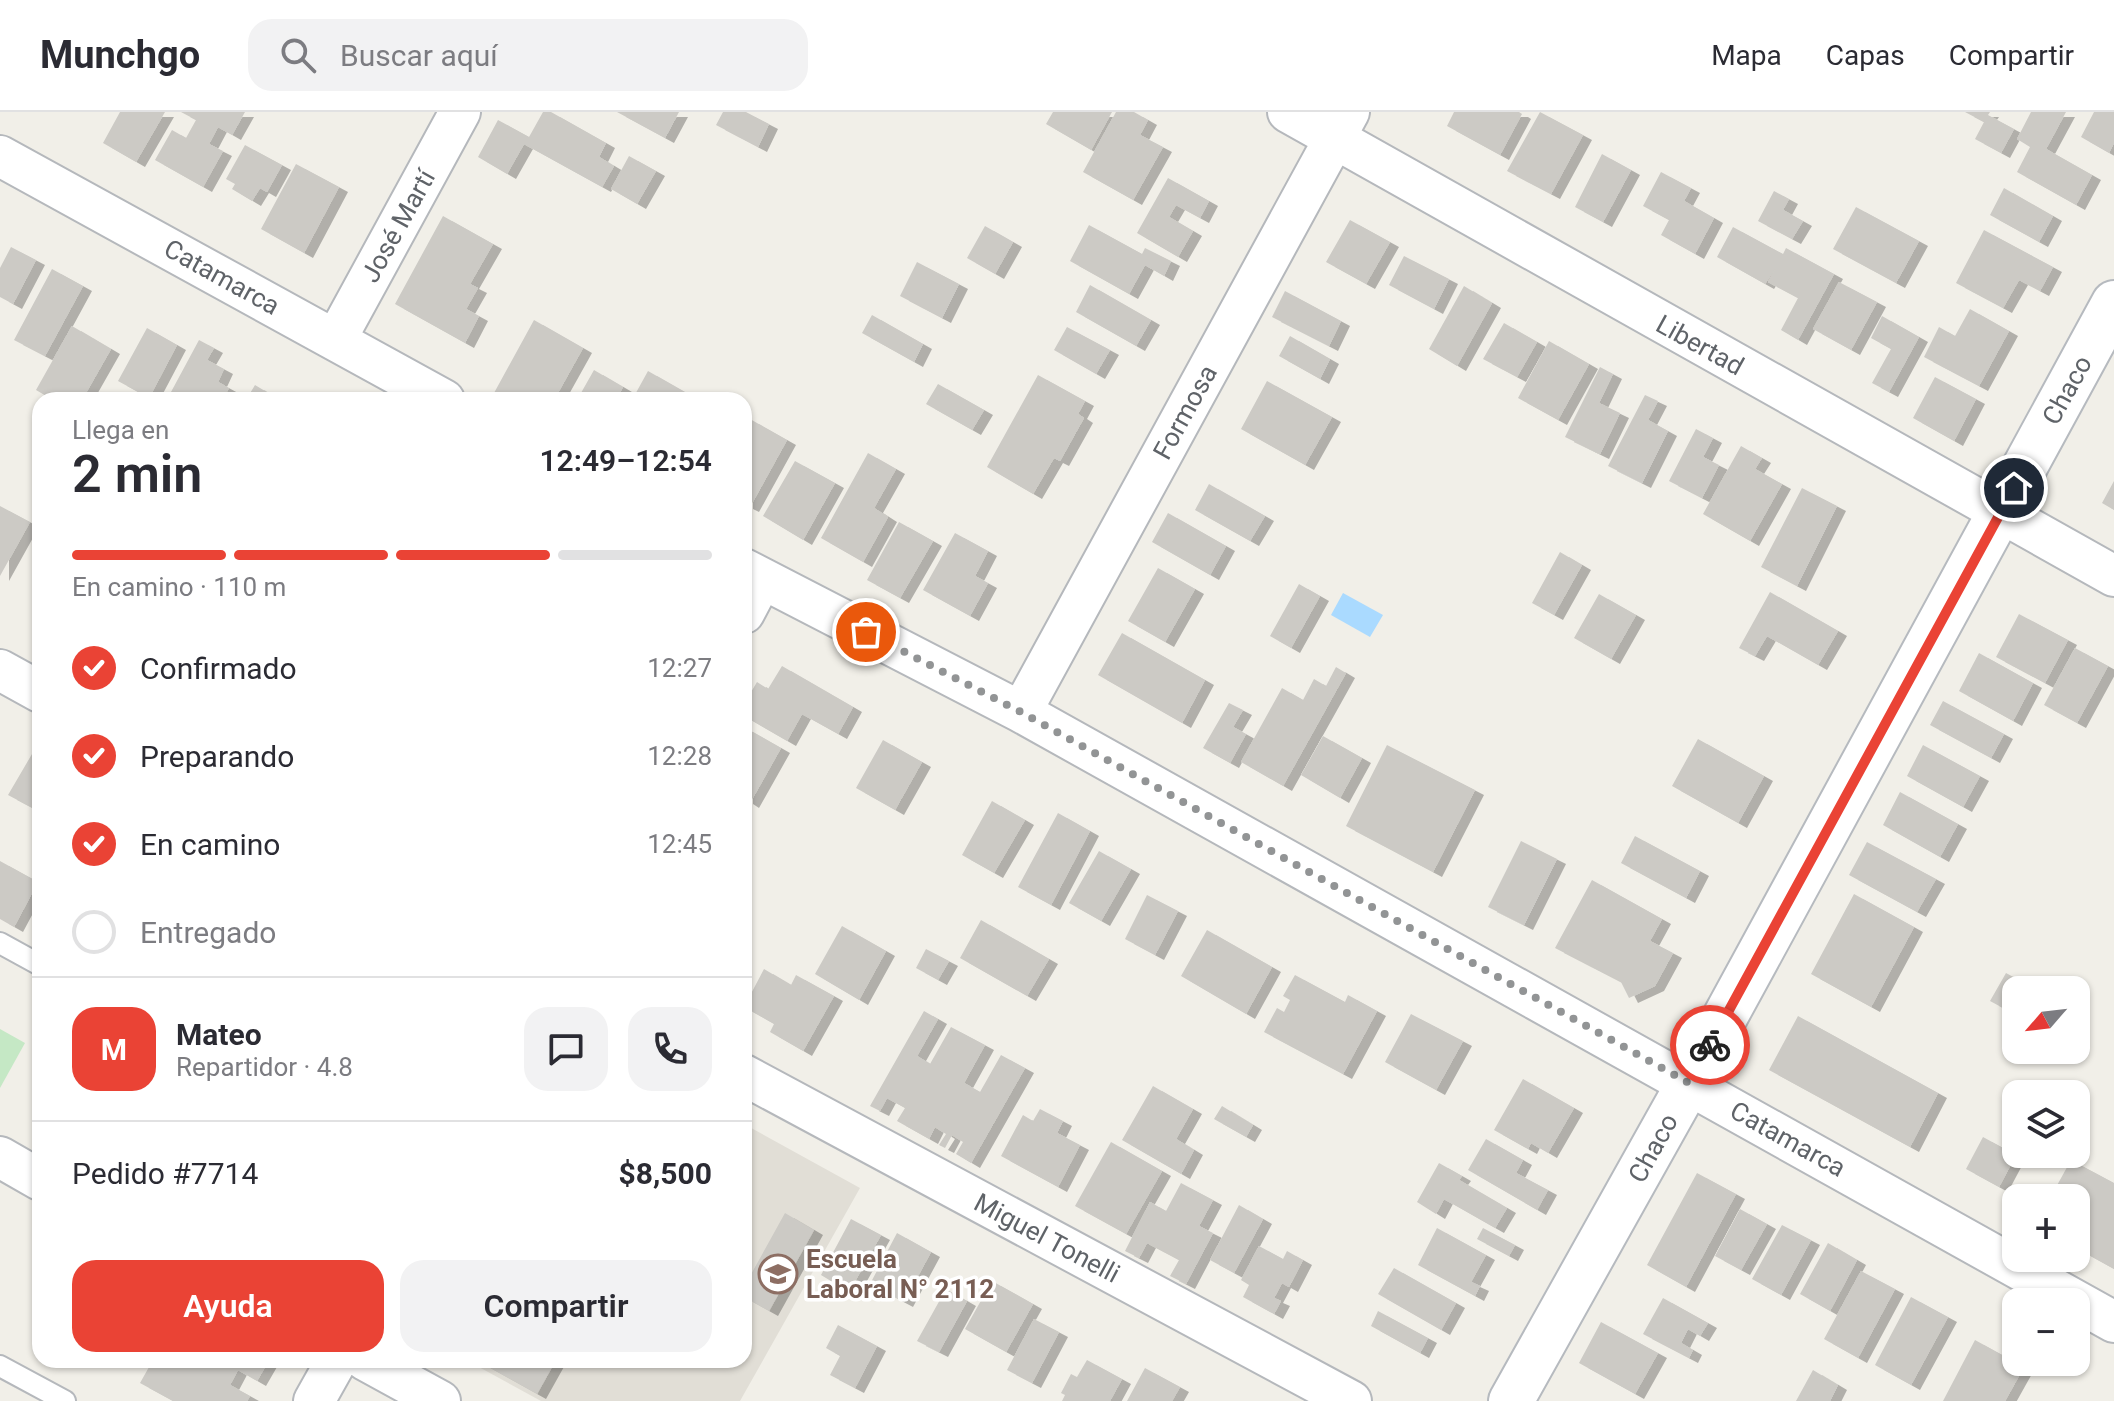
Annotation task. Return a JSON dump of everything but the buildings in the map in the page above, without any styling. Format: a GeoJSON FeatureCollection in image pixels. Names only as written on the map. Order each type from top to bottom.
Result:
{"type":"FeatureCollection","features":[{"type":"Feature","properties":{"kind":"main road","name":"Chaco"},"geometry":{"type":"LineString","coordinates":[[1511,1401],[1689,1083],[2114,303]]}},
{"type":"Feature","properties":{"kind":"street","name":"José Martí"},"geometry":{"type":"LineString","coordinates":[[336,339],[460,112]]}},
{"type":"Feature","properties":{"kind":"street","name":"Libertad"},"geometry":{"type":"LineString","coordinates":[[1288,112],[1342,125],[2000,514],[2114,576]]}},
{"type":"Feature","properties":{"kind":"street","name":"Formosa"},"geometry":{"type":"LineString","coordinates":[[1021,712],[1342,125]]}},
{"type":"Feature","properties":{"kind":"street","name":"Catamarca"},"geometry":{"type":"LineString","coordinates":[[0,156],[430,392]]}},
{"type":"Feature","properties":{"kind":"street","name":"Catamarca"},"geometry":{"type":"LineString","coordinates":[[752,588],[1021,712],[2114,1322]]}},
{"type":"Feature","properties":{"kind":"street"},"geometry":{"type":"LineString","coordinates":[[0,670],[32,688]]}},
{"type":"Feature","properties":{"kind":"street","name":"Miguel Tonelli"},"geometry":{"type":"LineString","coordinates":[[752,1079],[1351,1401]]}},
{"type":"Feature","properties":{"kind":"street"},"geometry":{"type":"LineString","coordinates":[[0,1157],[32,1175]]}},
{"type":"Feature","properties":{"kind":"street"},"geometry":{"type":"LineString","coordinates":[[314,1401],[333,1368]]}},
{"type":"Feature","properties":{"kind":"street"},"geometry":{"type":"LineString","coordinates":[[380,1368],[440,1401]]}},
{"type":"Feature","properties":{"kind":"lane"},"geometry":{"type":"LineString","coordinates":[[0,943],[32,961]]}},
{"type":"Feature","properties":{"kind":"lane"},"geometry":{"type":"LineString","coordinates":[[0,1366],[65,1401]]}},
{"type":"Feature","properties":{"kind":"shaded area","name":"Escuela Laboral N° 2112"},"geometry":{"type":"Polygon","coordinates":[[[752,1128],[860,1188],[740,1401],[541,1401],[481,1368],[752,1368],[752,1128]]]}},
{"type":"Feature","properties":{"kind":"green space"},"geometry":{"type":"Polygon","coordinates":[[[0,1029],[25,1043],[0,1088],[0,1029]]]}},
{"type":"Feature","properties":{"kind":"water"},"geometry":{"type":"Polygon","coordinates":[[[1343,593],[1383,615],[1370,637],[1331,615],[1343,593]]]}},
{"type":"Feature","properties":{"kind":"way so far"},"geometry":{"type":"LineString","coordinates":[[866,632],[1021,712],[1689,1083],[1710,1045]]}},
{"type":"Feature","properties":{"kind":"place","name":"Escuela Laboral N° 2112"},"geometry":{"type":"Point","coordinates":[778,1274]}},
{"type":"Feature","properties":{"kind":"route"},"geometry":{"type":"LineString","coordinates":[[1710,1045],[2014,488]]}}]}
